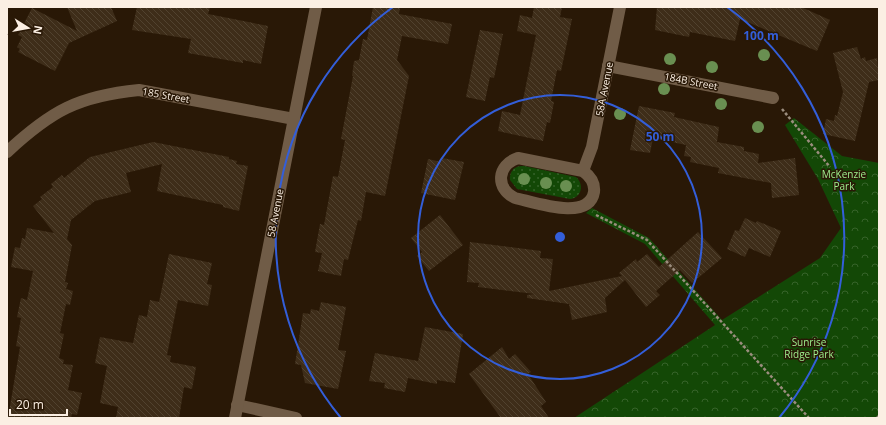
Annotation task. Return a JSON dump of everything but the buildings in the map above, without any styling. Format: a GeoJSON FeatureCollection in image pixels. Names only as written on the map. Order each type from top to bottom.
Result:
{"type":"FeatureCollection","features":[{"type":"Feature","properties":{"kind":"street","name":"58 Avenue"},"geometry":{"type":"LineString","coordinates":[[235,418],[316,7]]}},
{"type":"Feature","properties":{"kind":"street","name":"58A Avenue"},"geometry":{"type":"LineString","coordinates":[[584,171],[592,147],[620,7]]}},
{"type":"Feature","properties":{"kind":"street","name":"184B Street"},"geometry":{"type":"LineString","coordinates":[[608,66],[773,98]]}},
{"type":"Feature","properties":{"kind":"street","name":"185 Street"},"geometry":{"type":"LineString","coordinates":[[7,152],[33,128],[59,111],[85,99],[117,92],[139,90],[294,119]]}},
{"type":"Feature","properties":{"kind":"street"},"geometry":{"type":"LineString","coordinates":[[518,158],[584,171],[592,180],[594,194],[586,205],[574,210],[515,198],[504,190],[500,177],[506,164],[518,158]]}},
{"type":"Feature","properties":{"kind":"street"},"geometry":{"type":"LineString","coordinates":[[237,405],[296,418]]}},
{"type":"Feature","properties":{"kind":"path"},"geometry":{"type":"LineString","coordinates":[[773,98],[830,167]]}},
{"type":"Feature","properties":{"kind":"path"},"geometry":{"type":"LineString","coordinates":[[591,212],[647,240],[809,418]]}},
{"type":"Feature","properties":{"kind":"green space","name":"Sunrise Ridge Park"},"geometry":{"type":"Polygon","coordinates":[[[794,118],[842,156],[879,163],[879,418],[574,418],[715,325],[645,244],[586,213],[592,208],[649,238],[722,320],[820,258],[841,228],[818,179],[785,125],[794,118]]]}},
{"type":"Feature","properties":{"kind":"green space"},"geometry":{"type":"Polygon","coordinates":[[[518,166],[576,177],[579,180],[581,187],[579,194],[570,199],[517,189],[510,180],[510,174],[513,169],[518,166]]]}},
{"type":"Feature","properties":{"kind":"park label","name":"McKenzie Park"},"geometry":{"type":"Point","coordinates":[844,180]}}]}
